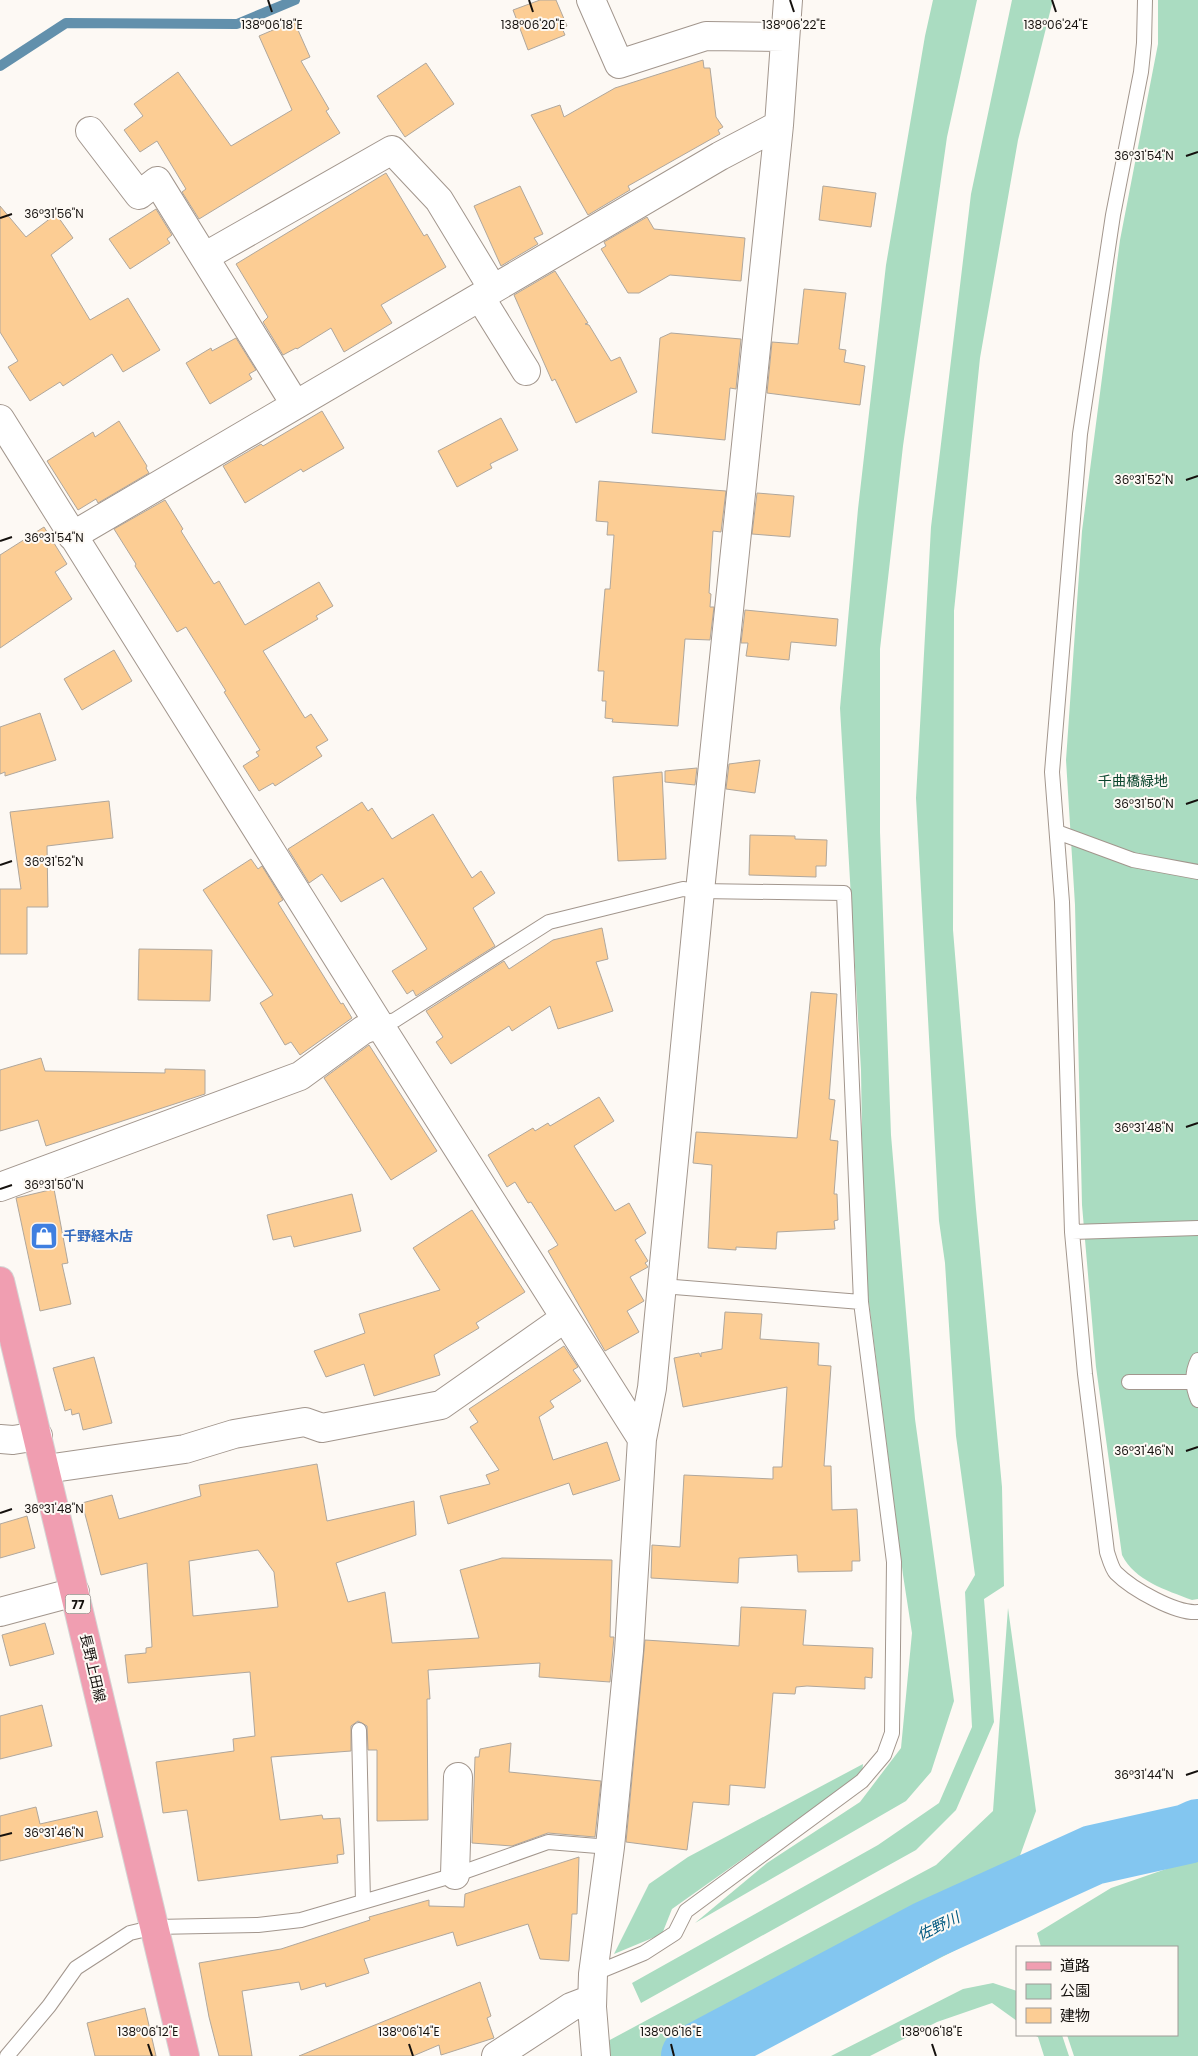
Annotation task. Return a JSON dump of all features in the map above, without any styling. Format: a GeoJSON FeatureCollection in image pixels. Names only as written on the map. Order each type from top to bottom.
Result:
{"type":"FeatureCollection","features":[{"type":"Feature","properties":{"kind":"main road","name":"長野上田線"},"geometry":{"type":"LineString","coordinates":[[0,1281],[185,2056]]}},
{"type":"Feature","properties":{"kind":"street"},"geometry":{"type":"LineString","coordinates":[[591,0],[619,64],[706,36],[785,37]]}},
{"type":"Feature","properties":{"kind":"street"},"geometry":{"type":"LineString","coordinates":[[596,2056],[593,1993],[610,1847],[629,1651],[642,1439],[652,1388],[700,891],[779,126],[788,0]]}},
{"type":"Feature","properties":{"kind":"street"},"geometry":{"type":"LineString","coordinates":[[72,536],[720,156],[779,126]]}},
{"type":"Feature","properties":{"kind":"street"},"geometry":{"type":"LineString","coordinates":[[90,131],[139,195],[157,181],[295,404]]}},
{"type":"Feature","properties":{"kind":"street"},"geometry":{"type":"LineString","coordinates":[[204,257],[392,150],[439,200],[526,372]]}},
{"type":"Feature","properties":{"kind":"street"},"geometry":{"type":"LineString","coordinates":[[0,419],[379,1024],[642,1439]]}},
{"type":"Feature","properties":{"kind":"street"},"geometry":{"type":"LineString","coordinates":[[0,1187],[300,1076],[363,1030],[379,1024]]}},
{"type":"Feature","properties":{"kind":"street"},"geometry":{"type":"LineString","coordinates":[[46,1469],[185,1449],[234,1434],[305,1422],[322,1428],[440,1404],[565,1318]]}},
{"type":"Feature","properties":{"kind":"street"},"geometry":{"type":"LineString","coordinates":[[0,1439],[13,1440],[38,1436]]}},
{"type":"Feature","properties":{"kind":"street"},"geometry":{"type":"LineString","coordinates":[[0,1612],[75,1592]]}},
{"type":"Feature","properties":{"kind":"street"},"geometry":{"type":"LineString","coordinates":[[456,1875],[458,1777]]}},
{"type":"Feature","properties":{"kind":"street"},"geometry":{"type":"LineString","coordinates":[[496,2056],[593,1993]]}},
{"type":"Feature","properties":{"kind":"lane"},"geometry":{"type":"LineString","coordinates":[[1145,0],[1141,72],[1113,215],[1080,434],[1052,772],[1062,902],[1072,1232],[1085,1374],[1107,1552],[1115,1572],[1151,1597],[1189,1613],[1198,1612]]}},
{"type":"Feature","properties":{"kind":"lane"},"geometry":{"type":"LineString","coordinates":[[1057,832],[1133,860],[1198,872]]}},
{"type":"Feature","properties":{"kind":"lane"},"geometry":{"type":"LineString","coordinates":[[379,1024],[396,1020],[550,922],[683,889],[700,891],[844,893],[861,1302],[894,1562],[892,1733],[884,1755],[862,1781],[686,1910],[675,1933],[644,1952],[593,1993]]}},
{"type":"Feature","properties":{"kind":"lane"},"geometry":{"type":"LineString","coordinates":[[1072,1232],[1198,1228]]}},
{"type":"Feature","properties":{"kind":"lane"},"geometry":{"type":"LineString","coordinates":[[662,1286],[861,1302]]}},
{"type":"Feature","properties":{"kind":"lane"},"geometry":{"type":"LineString","coordinates":[[1198,1360],[1193,1374],[1193,1382],[1198,1400]]}},
{"type":"Feature","properties":{"kind":"lane"},"geometry":{"type":"LineString","coordinates":[[1129,1382],[1193,1382]]}},
{"type":"Feature","properties":{"kind":"lane"},"geometry":{"type":"LineString","coordinates":[[359,1730],[363,1902]]}},
{"type":"Feature","properties":{"kind":"lane"},"geometry":{"type":"LineString","coordinates":[[7,2056],[49,2006],[76,1968],[130,1933],[155,1928],[258,1925],[301,1920],[456,1875],[548,1842],[610,1847]]}},
{"type":"Feature","properties":{"kind":"green space"},"geometry":{"type":"Polygon","coordinates":[[[933,0],[977,0],[947,137],[903,446],[880,649],[880,832],[891,1135],[915,1419],[954,1701],[931,1772],[906,1801],[695,1923],[767,1863],[860,1802],[901,1748],[912,1633],[864,1263],[861,1070],[840,708],[858,509],[886,265],[925,36],[933,0]]]}},
{"type":"Feature","properties":{"kind":"green space"},"geometry":{"type":"Polygon","coordinates":[[[1012,0],[1053,0],[1018,140],[980,358],[954,611],[953,930],[976,1209],[1002,1487],[1004,1586],[984,1599],[994,1722],[956,1810],[916,1850],[641,2003],[632,1983],[878,1845],[939,1803],[972,1727],[965,1592],[975,1575],[956,1436],[945,1263],[939,1221],[916,798],[931,527],[971,194],[1012,0]]]}},
{"type":"Feature","properties":{"kind":"green space","name":"千曲橋緑地"},"geometry":{"type":"Polygon","coordinates":[[[1158,0],[1198,0],[1198,1599],[1192,1600],[1152,1584],[1135,1572],[1122,1555],[1096,1367],[1082,1205],[1075,905],[1066,760],[1082,531],[1120,240],[1158,44],[1158,0]]]}},
{"type":"Feature","properties":{"kind":"green space"},"geometry":{"type":"Polygon","coordinates":[[[1008,1608],[1036,1811],[993,1931],[748,2056],[580,2056],[936,1865],[993,1811],[1008,1608]]]}},
{"type":"Feature","properties":{"kind":"green space"},"geometry":{"type":"Polygon","coordinates":[[[863,1764],[862,1774],[672,1909],[662,1934],[614,1954],[649,1884],[688,1857],[863,1764]]]}},
{"type":"Feature","properties":{"kind":"green space"},"geometry":{"type":"Polygon","coordinates":[[[1198,1858],[1198,2056],[1074,2056],[1067,2036],[1178,2036],[1178,1946],[1041,1946],[1037,1933],[1111,1888],[1198,1858]]]}},
{"type":"Feature","properties":{"kind":"green space"},"geometry":{"type":"Polygon","coordinates":[[[993,1983],[1016,1991],[1016,2020],[992,2003],[937,2022],[870,2056],[831,2056],[963,1989],[993,1983]]]}},
{"type":"Feature","properties":{"kind":"green space"},"geometry":{"type":"Polygon","coordinates":[[[1036,2036],[1062,2036],[1069,2056],[1044,2056],[1036,2036]]]}},
{"type":"Feature","properties":{"kind":"building"},"geometry":{"type":"Polygon","coordinates":[[[540,0],[556,0],[567,26],[562,28],[565,35],[528,50],[513,10],[540,0]]]}},
{"type":"Feature","properties":{"kind":"building"},"geometry":{"type":"Polygon","coordinates":[[[294,21],[310,57],[301,61],[329,109],[326,111],[340,133],[199,219],[182,192],[186,189],[157,141],[140,152],[124,130],[143,116],[134,104],[178,72],[231,146],[292,110],[259,36],[294,21]]]}},
{"type":"Feature","properties":{"kind":"building"},"geometry":{"type":"Polygon","coordinates":[[[703,60],[704,68],[710,68],[716,117],[723,127],[718,130],[720,134],[628,186],[630,190],[588,215],[531,115],[560,105],[564,117],[615,88],[703,60]]]}},
{"type":"Feature","properties":{"kind":"building"},"geometry":{"type":"Polygon","coordinates":[[[426,63],[454,104],[405,137],[377,96],[426,63]]]}},
{"type":"Feature","properties":{"kind":"building"},"geometry":{"type":"Polygon","coordinates":[[[386,173],[424,236],[427,234],[446,267],[381,305],[392,323],[344,352],[331,328],[297,349],[283,355],[263,322],[268,317],[236,264],[386,173]]]}},
{"type":"Feature","properties":{"kind":"building"},"geometry":{"type":"Polygon","coordinates":[[[520,186],[543,234],[534,238],[538,244],[501,266],[474,206],[520,186]]]}},
{"type":"Feature","properties":{"kind":"building"},"geometry":{"type":"Polygon","coordinates":[[[823,186],[876,193],[871,227],[819,220],[823,186]]]}},
{"type":"Feature","properties":{"kind":"building"},"geometry":{"type":"Polygon","coordinates":[[[0,206],[26,237],[56,214],[73,238],[51,255],[90,320],[128,298],[160,350],[123,372],[112,354],[63,386],[60,382],[30,401],[8,367],[18,361],[0,332],[0,206]]]}},
{"type":"Feature","properties":{"kind":"building"},"geometry":{"type":"Polygon","coordinates":[[[156,209],[172,235],[167,239],[170,243],[130,269],[109,239],[156,209]]]}},
{"type":"Feature","properties":{"kind":"building"},"geometry":{"type":"Polygon","coordinates":[[[647,217],[654,229],[745,238],[741,281],[670,275],[639,293],[628,293],[601,249],[606,246],[604,242],[647,217]]]}},
{"type":"Feature","properties":{"kind":"building"},"geometry":{"type":"Polygon","coordinates":[[[555,271],[588,323],[585,324],[589,325],[611,361],[620,357],[637,392],[576,423],[555,379],[552,381],[514,295],[555,271]]]}},
{"type":"Feature","properties":{"kind":"building"},"geometry":{"type":"Polygon","coordinates":[[[804,289],[846,293],[839,349],[846,350],[844,362],[865,366],[860,405],[767,393],[772,342],[798,344],[804,289]]]}},
{"type":"Feature","properties":{"kind":"building"},"geometry":{"type":"Polygon","coordinates":[[[671,333],[741,339],[736,389],[730,388],[725,440],[652,433],[660,338],[671,333]]]}},
{"type":"Feature","properties":{"kind":"building"},"geometry":{"type":"Polygon","coordinates":[[[236,338],[256,370],[249,374],[252,379],[210,404],[186,363],[211,348],[212,351],[236,338]]]}},
{"type":"Feature","properties":{"kind":"building"},"geometry":{"type":"Polygon","coordinates":[[[322,411],[344,448],[303,472],[301,469],[245,503],[223,466],[261,444],[263,446],[322,411]]]}},
{"type":"Feature","properties":{"kind":"building"},"geometry":{"type":"Polygon","coordinates":[[[501,418],[518,450],[490,464],[492,468],[457,487],[438,451],[501,418]]]}},
{"type":"Feature","properties":{"kind":"building"},"geometry":{"type":"Polygon","coordinates":[[[119,421],[147,466],[146,468],[149,473],[98,503],[96,499],[78,510],[47,461],[93,432],[95,437],[119,421]]]}},
{"type":"Feature","properties":{"kind":"building"},"geometry":{"type":"Polygon","coordinates":[[[599,481],[726,491],[721,532],[713,531],[709,593],[711,594],[710,607],[714,607],[710,640],[685,639],[678,726],[612,722],[613,719],[605,718],[606,701],[602,701],[604,671],[598,671],[605,589],[610,589],[614,535],[607,535],[608,522],[596,521],[599,481]]]}},
{"type":"Feature","properties":{"kind":"building"},"geometry":{"type":"Polygon","coordinates":[[[757,493],[794,496],[790,537],[752,534],[757,493]]]}},
{"type":"Feature","properties":{"kind":"building"},"geometry":{"type":"Polygon","coordinates":[[[165,500],[183,529],[181,531],[214,584],[219,581],[245,625],[319,582],[333,606],[316,616],[318,619],[263,651],[305,718],[311,714],[328,740],[316,747],[322,756],[275,786],[273,783],[259,791],[243,766],[259,756],[256,752],[260,750],[186,627],[177,632],[114,529],[165,500]]]}},
{"type":"Feature","properties":{"kind":"building"},"geometry":{"type":"Polygon","coordinates":[[[44,527],[67,564],[55,572],[72,599],[0,648],[0,555],[44,527]]]}},
{"type":"Feature","properties":{"kind":"building"},"geometry":{"type":"Polygon","coordinates":[[[745,610],[838,619],[836,646],[791,642],[789,660],[746,656],[748,643],[741,643],[745,610]]]}},
{"type":"Feature","properties":{"kind":"building"},"geometry":{"type":"Polygon","coordinates":[[[114,650],[132,681],[82,710],[64,679],[114,650]]]}},
{"type":"Feature","properties":{"kind":"building"},"geometry":{"type":"Polygon","coordinates":[[[40,713],[56,760],[5,776],[5,772],[0,774],[0,727],[40,713]]]}},
{"type":"Feature","properties":{"kind":"building"},"geometry":{"type":"Polygon","coordinates":[[[760,760],[755,793],[726,789],[729,764],[760,760]]]}},
{"type":"Feature","properties":{"kind":"building"},"geometry":{"type":"Polygon","coordinates":[[[697,768],[695,785],[665,782],[665,771],[697,768]]]}},
{"type":"Feature","properties":{"kind":"building"},"geometry":{"type":"Polygon","coordinates":[[[662,772],[666,859],[618,861],[613,777],[662,772]]]}},
{"type":"Feature","properties":{"kind":"building"},"geometry":{"type":"Polygon","coordinates":[[[109,801],[113,838],[47,846],[48,907],[27,907],[27,954],[0,954],[0,889],[21,889],[10,812],[109,801]]]}},
{"type":"Feature","properties":{"kind":"building"},"geometry":{"type":"Polygon","coordinates":[[[362,802],[368,811],[372,808],[392,839],[433,814],[472,878],[481,871],[495,893],[473,908],[495,946],[416,996],[413,990],[407,994],[392,971],[427,949],[383,878],[341,902],[322,874],[309,883],[288,849],[362,802]]]}},
{"type":"Feature","properties":{"kind":"building"},"geometry":{"type":"Polygon","coordinates":[[[750,835],[795,836],[795,839],[827,840],[826,866],[816,866],[816,877],[749,875],[750,835]]]}},
{"type":"Feature","properties":{"kind":"building"},"geometry":{"type":"Polygon","coordinates":[[[251,859],[258,869],[262,866],[283,900],[278,903],[341,1004],[343,1003],[352,1018],[300,1055],[291,1042],[285,1045],[260,1003],[273,995],[203,890],[251,859]]]}},
{"type":"Feature","properties":{"kind":"building"},"geometry":{"type":"Polygon","coordinates":[[[602,928],[608,959],[596,962],[613,1011],[558,1029],[550,1006],[512,1031],[509,1026],[451,1064],[436,1042],[443,1037],[426,1011],[504,961],[509,969],[553,940],[602,928]]]}},
{"type":"Feature","properties":{"kind":"building"},"geometry":{"type":"Polygon","coordinates":[[[139,949],[212,950],[210,1001],[138,1000],[139,949]]]}},
{"type":"Feature","properties":{"kind":"building"},"geometry":{"type":"Polygon","coordinates":[[[811,992],[837,994],[829,1099],[835,1100],[830,1140],[838,1141],[834,1194],[837,1194],[838,1220],[834,1221],[835,1229],[777,1232],[776,1249],[736,1247],[736,1250],[708,1248],[712,1165],[693,1163],[696,1132],[797,1138],[811,992]]]}},
{"type":"Feature","properties":{"kind":"building"},"geometry":{"type":"Polygon","coordinates":[[[369,1045],[437,1151],[391,1180],[324,1078],[369,1045]]]}},
{"type":"Feature","properties":{"kind":"building"},"geometry":{"type":"Polygon","coordinates":[[[41,1058],[45,1071],[165,1073],[165,1069],[205,1070],[205,1094],[46,1146],[38,1120],[0,1131],[0,1070],[41,1058]]]}},
{"type":"Feature","properties":{"kind":"building"},"geometry":{"type":"Polygon","coordinates":[[[599,1097],[614,1121],[574,1146],[615,1211],[629,1203],[646,1233],[635,1240],[648,1261],[645,1263],[648,1267],[630,1277],[644,1301],[627,1311],[639,1332],[605,1351],[548,1251],[558,1245],[531,1202],[528,1203],[515,1182],[507,1187],[488,1155],[533,1128],[535,1131],[548,1123],[550,1126],[599,1097]]]}},
{"type":"Feature","properties":{"kind":"building"},"geometry":{"type":"Polygon","coordinates":[[[54,1189],[68,1263],[62,1264],[71,1304],[40,1311],[16,1198],[54,1189]]]}},
{"type":"Feature","properties":{"kind":"building"},"geometry":{"type":"Polygon","coordinates":[[[352,1194],[361,1231],[294,1247],[291,1236],[273,1240],[267,1215],[352,1194]]]}},
{"type":"Feature","properties":{"kind":"building"},"geometry":{"type":"Polygon","coordinates":[[[472,1210],[525,1292],[476,1323],[479,1328],[434,1355],[440,1375],[374,1396],[364,1364],[326,1377],[314,1351],[365,1333],[359,1314],[440,1290],[413,1248],[472,1210]]]}},
{"type":"Feature","properties":{"kind":"building"},"geometry":{"type":"Polygon","coordinates":[[[725,1312],[762,1314],[760,1339],[819,1343],[818,1365],[831,1366],[824,1466],[831,1466],[832,1510],[857,1509],[860,1561],[852,1561],[852,1571],[798,1572],[797,1555],[739,1558],[738,1583],[651,1578],[652,1545],[680,1547],[684,1475],[773,1479],[773,1467],[782,1467],[787,1387],[683,1407],[674,1358],[699,1353],[701,1357],[701,1353],[722,1349],[725,1312]]]}},
{"type":"Feature","properties":{"kind":"building"},"geometry":{"type":"Polygon","coordinates":[[[564,1346],[578,1367],[573,1370],[581,1381],[550,1401],[554,1407],[539,1417],[553,1460],[607,1442],[620,1480],[573,1495],[569,1483],[448,1524],[440,1496],[490,1484],[486,1475],[499,1470],[470,1427],[478,1422],[469,1409],[564,1346]]]}},
{"type":"Feature","properties":{"kind":"building"},"geometry":{"type":"Polygon","coordinates":[[[94,1357],[112,1423],[83,1430],[79,1413],[72,1415],[71,1409],[65,1411],[53,1368],[94,1357]]]}},
{"type":"Feature","properties":{"kind":"building"},"geometry":{"type":"Polygon","coordinates":[[[317,1464],[327,1521],[414,1501],[416,1535],[336,1563],[348,1602],[385,1592],[392,1643],[479,1638],[460,1570],[502,1558],[612,1560],[610,1637],[614,1637],[610,1682],[539,1677],[540,1663],[428,1670],[430,1699],[427,1699],[428,1820],[377,1821],[377,1750],[368,1750],[367,1726],[358,1721],[351,1726],[351,1751],[271,1757],[280,1820],[322,1815],[323,1819],[340,1818],[344,1854],[337,1855],[338,1863],[198,1881],[187,1810],[163,1813],[156,1762],[234,1751],[233,1739],[255,1736],[250,1672],[128,1683],[125,1655],[146,1653],[146,1648],[152,1647],[147,1563],[101,1575],[82,1503],[112,1495],[119,1519],[201,1496],[199,1485],[317,1464]],[[258,1550],[189,1561],[193,1616],[278,1607],[274,1572],[258,1550]]]}},
{"type":"Feature","properties":{"kind":"building"},"geometry":{"type":"Polygon","coordinates":[[[27,1516],[35,1548],[0,1558],[0,1524],[27,1516]]]}},
{"type":"Feature","properties":{"kind":"building"},"geometry":{"type":"Polygon","coordinates":[[[741,1607],[806,1610],[803,1645],[873,1648],[872,1678],[865,1677],[865,1689],[807,1686],[796,1687],[795,1694],[773,1693],[765,1788],[730,1785],[729,1805],[693,1802],[687,1850],[626,1842],[645,1640],[739,1646],[741,1607]]]}},
{"type":"Feature","properties":{"kind":"building"},"geometry":{"type":"Polygon","coordinates":[[[45,1623],[54,1654],[10,1666],[2,1635],[45,1623]]]}},
{"type":"Feature","properties":{"kind":"building"},"geometry":{"type":"Polygon","coordinates":[[[42,1705],[52,1746],[0,1759],[0,1716],[42,1705]]]}},
{"type":"Feature","properties":{"kind":"building"},"geometry":{"type":"Polygon","coordinates":[[[511,1743],[509,1772],[601,1781],[595,1837],[548,1833],[512,1846],[472,1843],[475,1757],[479,1757],[480,1749],[511,1743]]]}},
{"type":"Feature","properties":{"kind":"building"},"geometry":{"type":"Polygon","coordinates":[[[36,1807],[40,1824],[97,1811],[103,1837],[0,1861],[0,1816],[36,1807]]]}},
{"type":"Feature","properties":{"kind":"building"},"geometry":{"type":"Polygon","coordinates":[[[579,1857],[577,1914],[572,1914],[569,1961],[540,1959],[528,1924],[457,1946],[453,1932],[364,1959],[369,1973],[326,1987],[325,1983],[301,1990],[299,1982],[242,1991],[252,2056],[219,2056],[209,2017],[199,1963],[281,1949],[370,1920],[369,1917],[429,1900],[429,1906],[464,1907],[465,1894],[579,1857]]]}},
{"type":"Feature","properties":{"kind":"building"},"geometry":{"type":"Polygon","coordinates":[[[480,1982],[491,2016],[487,2018],[494,2038],[441,2055],[439,2045],[413,2056],[299,2056],[480,1982]]]}},
{"type":"Feature","properties":{"kind":"building"},"geometry":{"type":"Polygon","coordinates":[[[145,2008],[156,2056],[95,2056],[87,2023],[145,2008]]]}},
{"type":"Feature","properties":{"kind":"waterway"},"geometry":{"type":"LineString","coordinates":[[0,66],[66,23],[237,24],[295,0]]}},
{"type":"Feature","properties":{"kind":"waterway","name":"佐野川"},"geometry":{"type":"LineString","coordinates":[[691,2056],[928,1930],[1093,1855],[1187,1834],[1198,1829]]}},
{"type":"Feature","properties":{"kind":"place","name":"千野経木店"},"geometry":{"type":"Point","coordinates":[44,1236]}}]}
